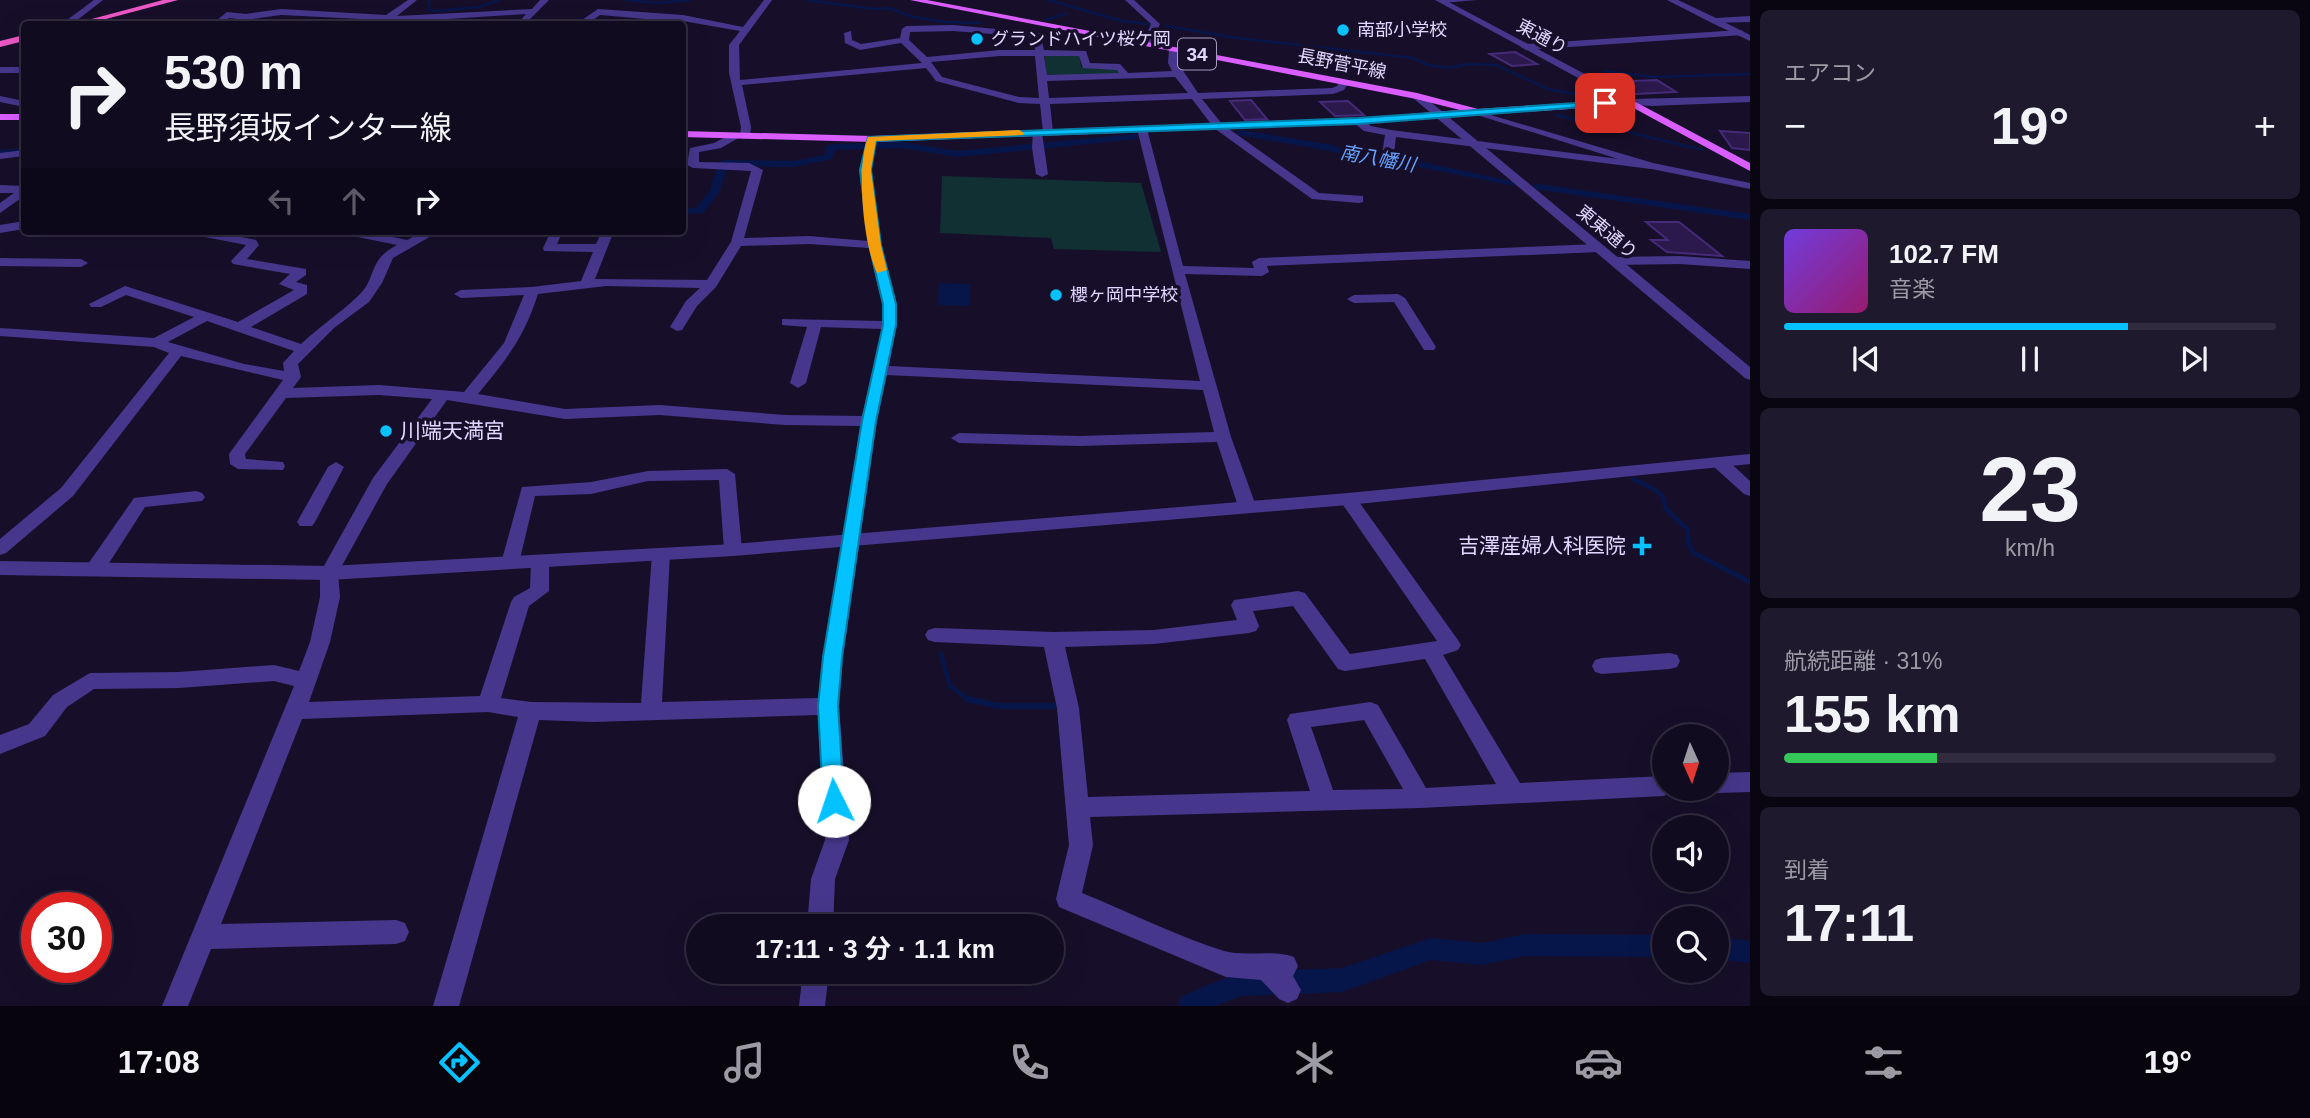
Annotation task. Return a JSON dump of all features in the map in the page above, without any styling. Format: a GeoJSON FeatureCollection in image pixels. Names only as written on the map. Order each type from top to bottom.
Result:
{"type":"FeatureCollection","features":[{"type":"Feature","properties":{"kind":"highway"},"geometry":{"type":"LineString","coordinates":[[88,21],[174,0]]}},
{"type":"Feature","properties":{"kind":"highway"},"geometry":{"type":"LineString","coordinates":[[0,44],[21,39]]}},
{"type":"Feature","properties":{"kind":"main road","name":"長野菅平線"},"geometry":{"type":"LineString","coordinates":[[914,0],[936,2],[989,15],[1417,96],[1478,112],[1630,102]]}},
{"type":"Feature","properties":{"kind":"main road"},"geometry":{"type":"LineString","coordinates":[[1630,102],[1750,168]]}},
{"type":"Feature","properties":{"kind":"main road"},"geometry":{"type":"LineString","coordinates":[[686,134],[870,143],[1043,133],[1358,121],[1478,112]]}},
{"type":"Feature","properties":{"kind":"main road"},"geometry":{"type":"LineString","coordinates":[[0,117],[21,117]]}},
{"type":"Feature","properties":{"kind":"street"},"geometry":{"type":"LineString","coordinates":[[71,21],[99,0]]}},
{"type":"Feature","properties":{"kind":"street"},"geometry":{"type":"LineString","coordinates":[[382,21],[413,0]]}},
{"type":"Feature","properties":{"kind":"street"},"geometry":{"type":"LineString","coordinates":[[524,21],[545,0]]}},
{"type":"Feature","properties":{"kind":"street"},"geometry":{"type":"LineString","coordinates":[[677,327],[691,304],[711,284],[737,242],[757,170],[749,166],[688,167],[694,150],[717,146],[740,136],[734,45],[767,0]]}},
{"type":"Feature","properties":{"kind":"street"},"geometry":{"type":"LineString","coordinates":[[1129,0],[1156,24],[1147,45]]}},
{"type":"Feature","properties":{"kind":"street"},"geometry":{"type":"LineString","coordinates":[[1441,1],[1473,0]]}},
{"type":"Feature","properties":{"kind":"street"},"geometry":{"type":"LineString","coordinates":[[1671,0],[1750,38]]}},
{"type":"Feature","properties":{"kind":"street"},"geometry":{"type":"LineString","coordinates":[[277,21],[287,12],[288,1]]}},
{"type":"Feature","properties":{"kind":"street","name":"東通り"},"geometry":{"type":"LineString","coordinates":[[1441,1],[1630,102]]}},
{"type":"Feature","properties":{"kind":"street"},"geometry":{"type":"LineString","coordinates":[[220,21],[227,16],[287,12],[389,18],[432,10],[474,13],[533,11]]}},
{"type":"Feature","properties":{"kind":"street"},"geometry":{"type":"LineString","coordinates":[[586,21],[598,12],[666,21]]}},
{"type":"Feature","properties":{"kind":"street"},"geometry":{"type":"LineString","coordinates":[[470,21],[474,13]]}},
{"type":"Feature","properties":{"kind":"street"},"geometry":{"type":"LineString","coordinates":[[985,30],[989,15]]}},
{"type":"Feature","properties":{"kind":"street"},"geometry":{"type":"LineString","coordinates":[[1715,21],[1750,19]]}},
{"type":"Feature","properties":{"kind":"street"},"geometry":{"type":"LineString","coordinates":[[686,23],[746,30]]}},
{"type":"Feature","properties":{"kind":"street"},"geometry":{"type":"LineString","coordinates":[[904,40],[906,29],[985,30],[1037,35],[1044,101],[1043,133],[1037,147],[1042,174]]}},
{"type":"Feature","properties":{"kind":"street"},"geometry":{"type":"LineString","coordinates":[[848,33],[848,41],[860,47],[904,40]]}},
{"type":"Feature","properties":{"kind":"street"},"geometry":{"type":"LineString","coordinates":[[1526,47],[1740,33]]}},
{"type":"Feature","properties":{"kind":"street"},"geometry":{"type":"LineString","coordinates":[[904,40],[939,79],[1018,100],[1333,91],[1342,89],[1344,82]]}},
{"type":"Feature","properties":{"kind":"street"},"geometry":{"type":"LineString","coordinates":[[1174,50],[1173,63],[1178,74],[1218,126],[1316,196],[1359,199]]}},
{"type":"Feature","properties":{"kind":"street"},"geometry":{"type":"LineString","coordinates":[[736,83],[1040,52],[1083,53],[1086,66],[1120,67],[1126,75]]}},
{"type":"Feature","properties":{"kind":"street"},"geometry":{"type":"LineString","coordinates":[[0,70],[21,70]]}},
{"type":"Feature","properties":{"kind":"street"},"geometry":{"type":"LineString","coordinates":[[1043,78],[1178,74]]}},
{"type":"Feature","properties":{"kind":"street"},"geometry":{"type":"LineString","coordinates":[[1630,102],[1750,93]]}},
{"type":"Feature","properties":{"kind":"street","name":"東東通り"},"geometry":{"type":"LineString","coordinates":[[1417,96],[1750,375]]}},
{"type":"Feature","properties":{"kind":"street"},"geometry":{"type":"LineString","coordinates":[[0,99],[21,103]]}},
{"type":"Feature","properties":{"kind":"street"},"geometry":{"type":"LineString","coordinates":[[1630,102],[1750,99]]}},
{"type":"Feature","properties":{"kind":"street"},"geometry":{"type":"LineString","coordinates":[[1478,112],[1651,166]]}},
{"type":"Feature","properties":{"kind":"street"},"geometry":{"type":"LineString","coordinates":[[1358,121],[1368,129],[1391,133],[1651,166],[1750,186]]}},
{"type":"Feature","properties":{"kind":"street"},"geometry":{"type":"LineString","coordinates":[[1142,129],[1223,437],[1247,506]]}},
{"type":"Feature","properties":{"kind":"street"},"geometry":{"type":"LineString","coordinates":[[1387,159],[1391,133]]}},
{"type":"Feature","properties":{"kind":"street"},"geometry":{"type":"LineString","coordinates":[[821,914],[823,879],[837,840],[828,706],[869,421],[890,325],[889,304],[875,245],[866,170],[870,143]]}},
{"type":"Feature","properties":{"kind":"street"},"geometry":{"type":"LineString","coordinates":[[1,157],[21,154]]}},
{"type":"Feature","properties":{"kind":"street"},"geometry":{"type":"LineString","coordinates":[[0,189],[21,190]]}},
{"type":"Feature","properties":{"kind":"street"},"geometry":{"type":"LineString","coordinates":[[0,209],[21,192]]}},
{"type":"Feature","properties":{"kind":"street"},"geometry":{"type":"LineString","coordinates":[[0,238],[13,227]]}},
{"type":"Feature","properties":{"kind":"street"},"geometry":{"type":"LineString","coordinates":[[213,235],[252,243],[253,246],[238,261],[302,272],[286,284],[302,288],[302,291],[239,328]]}},
{"type":"Feature","properties":{"kind":"street"},"geometry":{"type":"LineString","coordinates":[[366,235],[408,244]]}},
{"type":"Feature","properties":{"kind":"street"},"geometry":{"type":"LineString","coordinates":[[277,466],[239,464],[237,454],[293,377],[289,363],[329,325],[364,299],[388,255],[425,235]]}},
{"type":"Feature","properties":{"kind":"street"},"geometry":{"type":"LineString","coordinates":[[555,235],[550,248],[602,248]]}},
{"type":"Feature","properties":{"kind":"street"},"geometry":{"type":"LineString","coordinates":[[587,283],[607,235]]}},
{"type":"Feature","properties":{"kind":"street"},"geometry":{"type":"LineString","coordinates":[[737,242],[809,240],[875,245]]}},
{"type":"Feature","properties":{"kind":"street"},"geometry":{"type":"LineString","coordinates":[[1177,270],[1262,272],[1259,262],[1600,248]]}},
{"type":"Feature","properties":{"kind":"street"},"geometry":{"type":"LineString","coordinates":[[1614,261],[1680,260],[1750,265]]}},
{"type":"Feature","properties":{"kind":"street"},"geometry":{"type":"LineString","coordinates":[[0,262],[81,263]]}},
{"type":"Feature","properties":{"kind":"street"},"geometry":{"type":"LineString","coordinates":[[461,294],[532,291],[587,283],[711,284]]}},
{"type":"Feature","properties":{"kind":"street"},"geometry":{"type":"LineString","coordinates":[[96,304],[125,290],[302,349]]}},
{"type":"Feature","properties":{"kind":"street"},"geometry":{"type":"LineString","coordinates":[[468,397],[488,369],[496,364],[521,325],[532,291]]}},
{"type":"Feature","properties":{"kind":"street"},"geometry":{"type":"LineString","coordinates":[[1354,299],[1398,298],[1429,347]]}},
{"type":"Feature","properties":{"kind":"street"},"geometry":{"type":"LineString","coordinates":[[156,342],[206,316]]}},
{"type":"Feature","properties":{"kind":"street"},"geometry":{"type":"LineString","coordinates":[[787,322],[890,325]]}},
{"type":"Feature","properties":{"kind":"street"},"geometry":{"type":"LineString","coordinates":[[798,383],[815,323]]}},
{"type":"Feature","properties":{"kind":"street"},"geometry":{"type":"LineString","coordinates":[[0,332],[156,342],[228,365],[293,377]]}},
{"type":"Feature","properties":{"kind":"street"},"geometry":{"type":"LineString","coordinates":[[0,549],[68,492],[178,351]]}},
{"type":"Feature","properties":{"kind":"street"},"geometry":{"type":"LineString","coordinates":[[881,370],[1210,386]]}},
{"type":"Feature","properties":{"kind":"street"},"geometry":{"type":"LineString","coordinates":[[283,393],[379,390],[468,397],[565,414],[660,410],[785,420],[869,421]]}},
{"type":"Feature","properties":{"kind":"street"},"geometry":{"type":"LineString","coordinates":[[175,1006],[295,711],[320,642],[330,597],[329,573],[379,482],[444,394]]}},
{"type":"Feature","properties":{"kind":"street"},"geometry":{"type":"LineString","coordinates":[[959,438],[1079,441],[1223,437]]}},
{"type":"Feature","properties":{"kind":"street"},"geometry":{"type":"LineString","coordinates":[[0,568],[329,573],[733,550],[1348,499],[1750,460]]}},
{"type":"Feature","properties":{"kind":"street"},"geometry":{"type":"LineString","coordinates":[[1719,462],[1750,490]]}},
{"type":"Feature","properties":{"kind":"street"},"geometry":{"type":"LineString","coordinates":[[306,522],[336,467]]}},
{"type":"Feature","properties":{"kind":"street"},"geometry":{"type":"LineString","coordinates":[[510,563],[528,491],[591,488],[648,476],[727,474],[733,550]]}},
{"type":"Feature","properties":{"kind":"street"},"geometry":{"type":"LineString","coordinates":[[95,569],[140,502],[196,497]]}},
{"type":"Feature","properties":{"kind":"street"},"geometry":{"type":"LineString","coordinates":[[935,635],[1053,640],[1154,637],[1249,626],[1241,605],[1298,598],[1345,663],[1451,645],[1348,499]]}},
{"type":"Feature","properties":{"kind":"street"},"geometry":{"type":"LineString","coordinates":[[651,710],[661,554]]}},
{"type":"Feature","properties":{"kind":"street"},"geometry":{"type":"LineString","coordinates":[[488,704],[521,603],[539,591],[540,561]]}},
{"type":"Feature","properties":{"kind":"street"},"geometry":{"type":"LineString","coordinates":[[1053,640],[1068,708],[1081,845],[1068,899],[1226,964],[1278,974]]}},
{"type":"Feature","properties":{"kind":"street"},"geometry":{"type":"LineString","coordinates":[[1430,650],[1514,793]]}},
{"type":"Feature","properties":{"kind":"street"},"geometry":{"type":"LineString","coordinates":[[1602,666],[1670,661]]}},
{"type":"Feature","properties":{"kind":"street"},"geometry":{"type":"LineString","coordinates":[[0,746],[37,730],[60,701],[90,681],[179,680],[274,673],[305,681]]}},
{"type":"Feature","properties":{"kind":"street"},"geometry":{"type":"LineString","coordinates":[[295,711],[488,704],[531,711],[828,706]]}},
{"type":"Feature","properties":{"kind":"street"},"geometry":{"type":"LineString","coordinates":[[446,1006],[531,711]]}},
{"type":"Feature","properties":{"kind":"street"},"geometry":{"type":"LineString","coordinates":[[1325,801],[1298,720],[1370,711],[1420,799]]}},
{"type":"Feature","properties":{"kind":"street"},"geometry":{"type":"LineString","coordinates":[[1729,783],[1750,782]]}},
{"type":"Feature","properties":{"kind":"street"},"geometry":{"type":"LineString","coordinates":[[1078,807],[1420,799],[1652,787]]}},
{"type":"Feature","properties":{"kind":"street"},"geometry":{"type":"LineString","coordinates":[[204,937],[396,932]]}},
{"type":"Feature","properties":{"kind":"street"},"geometry":{"type":"LineString","coordinates":[[812,1006],[815,984]]}},
{"type":"Feature","properties":{"kind":"green space"},"geometry":{"type":"Polygon","coordinates":[[[1044,53],[1079,54],[1081,67],[1117,68],[1121,75],[1047,77],[1044,53]]]}},
{"type":"Feature","properties":{"kind":"green space"},"geometry":{"type":"Polygon","coordinates":[[[942,176],[1141,183],[1161,252],[1054,249],[1051,238],[940,233],[942,176]]]}},
{"type":"Feature","properties":{"kind":"shaded area"},"geometry":{"type":"Polygon","coordinates":[[[939,283],[970,284],[970,306],[938,305],[939,283]]]}},
{"type":"Feature","properties":{"kind":"building"},"geometry":{"type":"Polygon","coordinates":[[[1515,52],[1537,64],[1512,66],[1490,54],[1515,52]]]}},
{"type":"Feature","properties":{"kind":"building"},"geometry":{"type":"Polygon","coordinates":[[[1657,80],[1676,92],[1636,94],[1606,82],[1657,80]]]}},
{"type":"Feature","properties":{"kind":"building"},"geometry":{"type":"Polygon","coordinates":[[[1251,100],[1267,119],[1245,120],[1230,101],[1251,100]]]}},
{"type":"Feature","properties":{"kind":"building"},"geometry":{"type":"Polygon","coordinates":[[[1348,101],[1364,115],[1335,116],[1320,102],[1348,101]]]}},
{"type":"Feature","properties":{"kind":"building"},"geometry":{"type":"Polygon","coordinates":[[[1720,131],[1750,133],[1750,150],[1732,148],[1720,131]]]}},
{"type":"Feature","properties":{"kind":"building"},"geometry":{"type":"Polygon","coordinates":[[[1646,222],[1679,222],[1722,256],[1667,252],[1651,240],[1668,240],[1646,222]]]}},
{"type":"Feature","properties":{"kind":"waterway"},"geometry":{"type":"LineString","coordinates":[[429,0],[429,10],[436,11],[479,7],[499,0]]}},
{"type":"Feature","properties":{"kind":"waterway"},"geometry":{"type":"LineString","coordinates":[[627,0],[656,3],[690,0]]}},
{"type":"Feature","properties":{"kind":"waterway"},"geometry":{"type":"LineString","coordinates":[[807,0],[874,9],[889,8],[913,17],[945,22],[980,23]]}},
{"type":"Feature","properties":{"kind":"waterway"},"geometry":{"type":"LineString","coordinates":[[1048,0],[1122,21],[1148,24]]}},
{"type":"Feature","properties":{"kind":"waterway"},"geometry":{"type":"LineString","coordinates":[[1046,20],[1067,13]]}},
{"type":"Feature","properties":{"kind":"waterway"},"geometry":{"type":"LineString","coordinates":[[1166,26],[1237,38],[1413,58],[1428,65],[1449,68],[1468,64],[1496,65],[1548,89],[1590,97]]}},
{"type":"Feature","properties":{"kind":"waterway"},"geometry":{"type":"LineString","coordinates":[[1604,71],[1654,77],[1750,74]]}},
{"type":"Feature","properties":{"kind":"waterway"},"geometry":{"type":"LineString","coordinates":[[1557,115],[1703,150]]}},
{"type":"Feature","properties":{"kind":"waterway","name":"南八幡川"},"geometry":{"type":"LineString","coordinates":[[1241,133],[1515,183]]}},
{"type":"Feature","properties":{"kind":"waterway","name":"南八幡川"},"geometry":{"type":"LineString","coordinates":[[686,211],[699,211],[714,193],[724,163],[793,164],[828,157],[831,147],[902,145],[957,154],[1135,137]]}},
{"type":"Feature","properties":{"kind":"waterway","name":"南八幡川"},"geometry":{"type":"LineString","coordinates":[[0,153],[21,151]]}},
{"type":"Feature","properties":{"kind":"waterway","name":"南八幡川"},"geometry":{"type":"LineString","coordinates":[[1538,187],[1750,217]]}},
{"type":"Feature","properties":{"kind":"waterway"},"geometry":{"type":"LineString","coordinates":[[1633,479],[1654,489],[1663,497],[1666,509],[1687,529],[1689,545],[1694,553],[1750,582]]}},
{"type":"Feature","properties":{"kind":"waterway"},"geometry":{"type":"LineString","coordinates":[[941,654],[950,686],[969,699]]}},
{"type":"Feature","properties":{"kind":"waterway"},"geometry":{"type":"LineString","coordinates":[[969,699],[998,706],[1054,706]]}},
{"type":"Feature","properties":{"kind":"waterway"},"geometry":{"type":"LineString","coordinates":[[1190,1006],[1242,984],[1342,980],[1431,949],[1482,954],[1525,945],[1652,946]]}},
{"type":"Feature","properties":{"kind":"waterway"},"geometry":{"type":"LineString","coordinates":[[1729,949],[1750,952]]}},
{"type":"Feature","properties":{"kind":"slow traffic"},"geometry":{"type":"LineString","coordinates":[[881,270],[875,245],[866,170],[872,139],[1019,133]]}},
{"type":"Feature","properties":{"kind":"place","name":"南部小学校"},"geometry":{"type":"Point","coordinates":[1343,30]}},
{"type":"Feature","properties":{"kind":"place","name":"グランドハイツ桜ケ岡"},"geometry":{"type":"Point","coordinates":[977,39]}},
{"type":"Feature","properties":{"kind":"place","name":"櫻ヶ岡中学校"},"geometry":{"type":"Point","coordinates":[1056,295]}},
{"type":"Feature","properties":{"kind":"place","name":"川端天満宮"},"geometry":{"type":"Point","coordinates":[386,431]}},
{"type":"Feature","properties":{"kind":"place","name":"吉澤産婦人科医院"},"geometry":{"type":"Point","coordinates":[1642,546]}},
{"type":"Feature","properties":{"kind":"route"},"geometry":{"type":"LineString","coordinates":[[834,801],[828,706],[833,657],[869,421],[890,325],[889,304],[875,245],[866,170],[872,139],[1358,121],[1605,103]]}}]}
